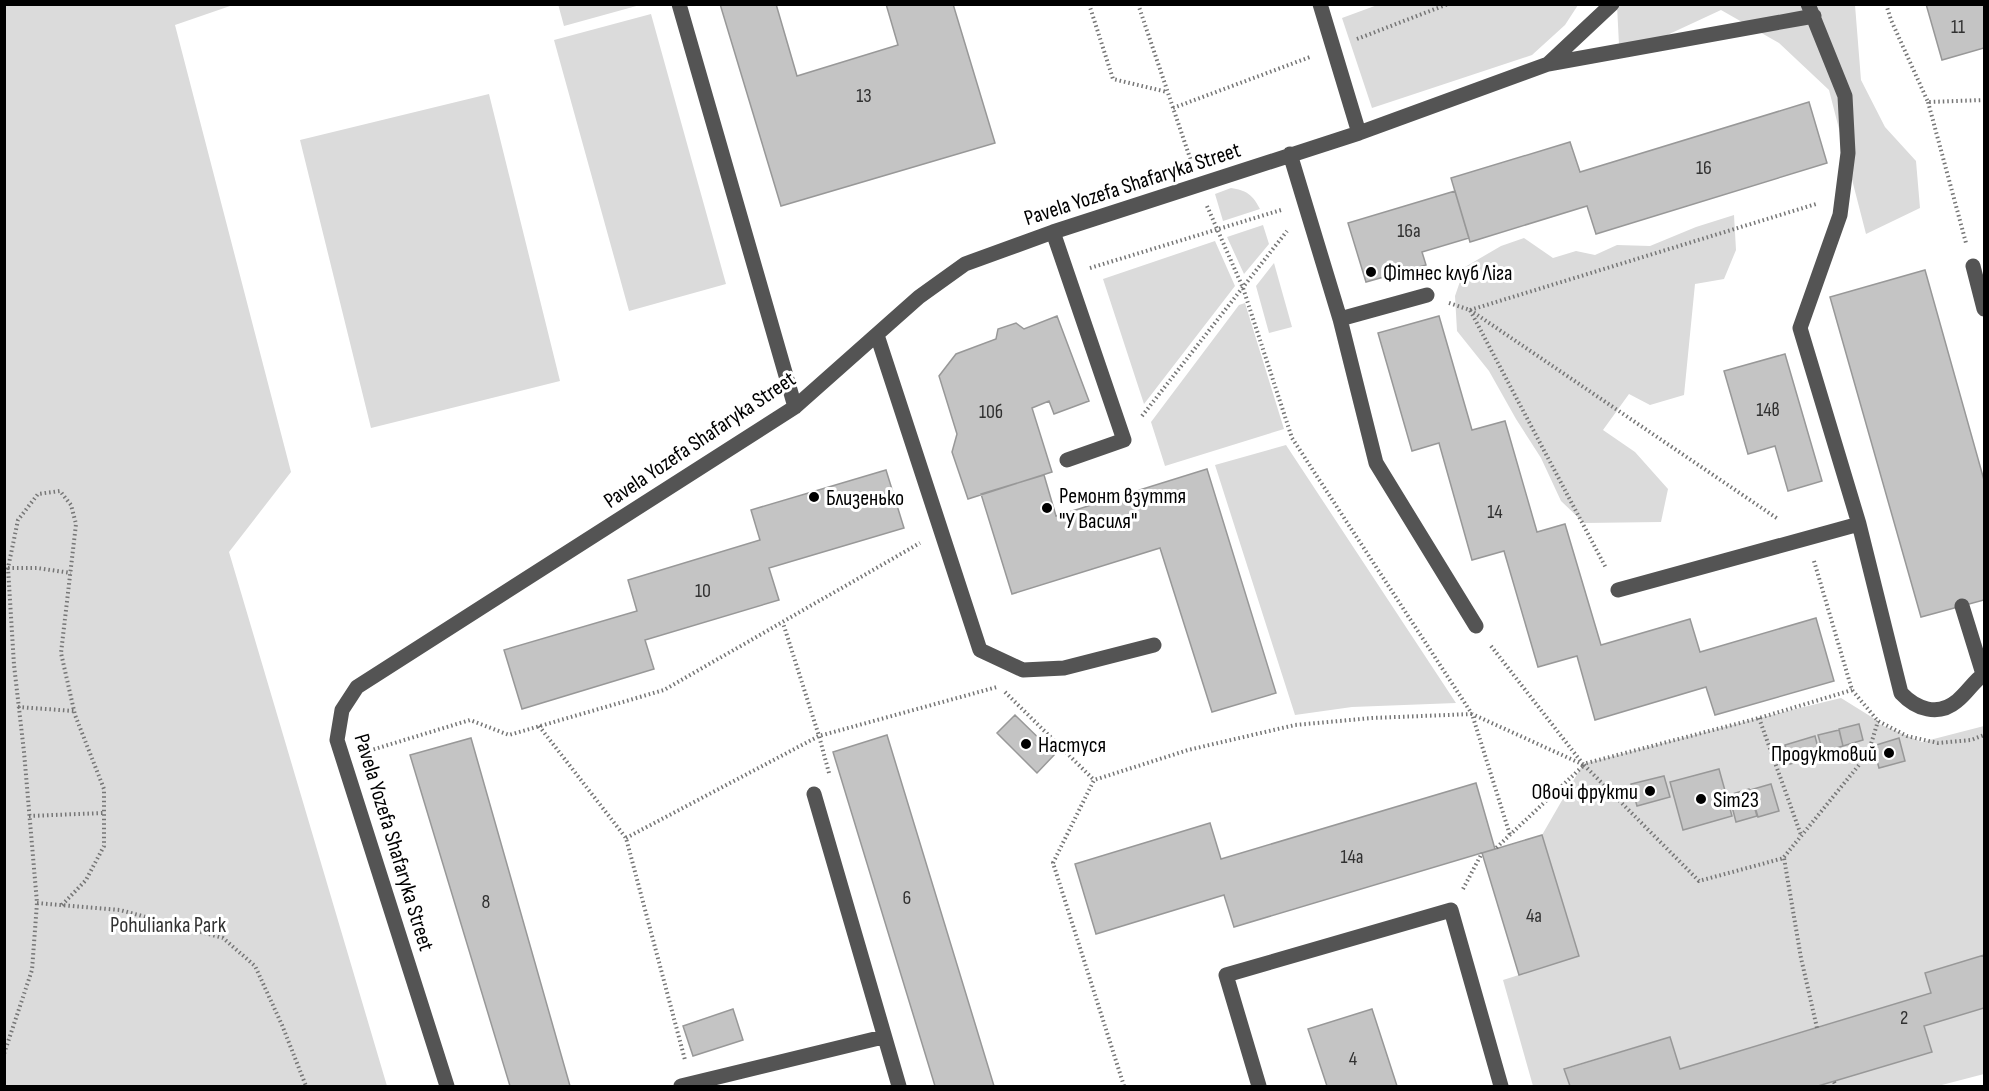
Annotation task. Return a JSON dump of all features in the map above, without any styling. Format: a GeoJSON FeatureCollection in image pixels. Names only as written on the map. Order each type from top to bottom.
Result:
{"type":"FeatureCollection","features":[{"type":"Feature","properties":{"kind":"street"},"geometry":{"type":"LineString","coordinates":[[680,4],[795,407]]}},
{"type":"Feature","properties":{"kind":"street"},"geometry":{"type":"LineString","coordinates":[[1320,4],[1359,133]]}},
{"type":"Feature","properties":{"kind":"street","name":"Pavela Yozefa Shafaryka Street"},"geometry":{"type":"LineString","coordinates":[[447,1086],[337,740],[342,710],[357,687],[795,407],[920,297],[964,264],[1053,232],[1359,133],[1548,64],[1612,4]]}},
{"type":"Feature","properties":{"kind":"street"},"geometry":{"type":"LineString","coordinates":[[1548,64],[1811,10],[1845,96],[1848,153],[1840,215],[1800,328],[1859,524],[1901,693],[1921,708],[1933,710],[1946,708],[1957,702],[1984,674],[1962,606]]}},
{"type":"Feature","properties":{"kind":"street"},"geometry":{"type":"LineString","coordinates":[[1290,154],[1340,319],[1377,463],[1476,626]]}},
{"type":"Feature","properties":{"kind":"street"},"geometry":{"type":"LineString","coordinates":[[1053,232],[1124,440],[1067,460]]}},
{"type":"Feature","properties":{"kind":"street"},"geometry":{"type":"LineString","coordinates":[[1972,266],[1984,309]]}},
{"type":"Feature","properties":{"kind":"street"},"geometry":{"type":"LineString","coordinates":[[1340,319],[1427,295]]}},
{"type":"Feature","properties":{"kind":"street"},"geometry":{"type":"LineString","coordinates":[[877,334],[980,650],[1023,670],[1064,668],[1154,645]]}},
{"type":"Feature","properties":{"kind":"street"},"geometry":{"type":"LineString","coordinates":[[1618,590],[1859,524]]}},
{"type":"Feature","properties":{"kind":"street"},"geometry":{"type":"LineString","coordinates":[[814,794],[899,1086]]}},
{"type":"Feature","properties":{"kind":"street"},"geometry":{"type":"LineString","coordinates":[[1259,1086],[1227,975],[1451,910],[1501,1086]]}},
{"type":"Feature","properties":{"kind":"street"},"geometry":{"type":"LineString","coordinates":[[686,1085],[883,1037]]}},
{"type":"Feature","properties":{"kind":"path"},"geometry":{"type":"LineString","coordinates":[[1089,4],[1113,79],[1168,92]]}},
{"type":"Feature","properties":{"kind":"path"},"geometry":{"type":"LineString","coordinates":[[1138,4],[1192,164]]}},
{"type":"Feature","properties":{"kind":"path"},"geometry":{"type":"LineString","coordinates":[[1886,4],[1891,21],[1928,102],[1972,266]]}},
{"type":"Feature","properties":{"kind":"path"},"geometry":{"type":"LineString","coordinates":[[1928,102],[1984,100]]}},
{"type":"Feature","properties":{"kind":"path"},"geometry":{"type":"LineString","coordinates":[[1470,310],[1843,196]]}},
{"type":"Feature","properties":{"kind":"path"},"geometry":{"type":"LineString","coordinates":[[1206,203],[1216,231],[1243,288],[1292,438],[1472,714],[1510,836]]}},
{"type":"Feature","properties":{"kind":"path"},"geometry":{"type":"LineString","coordinates":[[1068,274],[1304,203]]}},
{"type":"Feature","properties":{"kind":"path"},"geometry":{"type":"LineString","coordinates":[[1124,440],[1268,255]]}},
{"type":"Feature","properties":{"kind":"path"},"geometry":{"type":"LineString","coordinates":[[1427,295],[1470,310],[1807,539],[1852,690],[1759,718],[1583,764],[1495,849]]}},
{"type":"Feature","properties":{"kind":"path"},"geometry":{"type":"LineString","coordinates":[[1470,310],[1618,590]]}},
{"type":"Feature","properties":{"kind":"path"},"geometry":{"type":"LineString","coordinates":[[4,1054],[32,970],[37,903],[6,566],[18,520],[38,494],[60,491],[72,505],[76,524],[61,653],[74,711],[104,789],[104,846],[86,880],[62,905]]}},
{"type":"Feature","properties":{"kind":"path"},"geometry":{"type":"LineString","coordinates":[[343,758],[470,720],[509,735],[664,690],[941,530]]}},
{"type":"Feature","properties":{"kind":"path"},"geometry":{"type":"LineString","coordinates":[[6,566],[71,573]]}},
{"type":"Feature","properties":{"kind":"path"},"geometry":{"type":"LineString","coordinates":[[783,623],[833,787],[814,794]]}},
{"type":"Feature","properties":{"kind":"path"},"geometry":{"type":"LineString","coordinates":[[1476,626],[1583,764],[1699,881],[1784,858],[1868,754],[1878,722]]}},
{"type":"Feature","properties":{"kind":"path"},"geometry":{"type":"LineString","coordinates":[[627,838],[819,736],[999,686],[1094,780]]}},
{"type":"Feature","properties":{"kind":"path"},"geometry":{"type":"LineString","coordinates":[[18,707],[74,711]]}},
{"type":"Feature","properties":{"kind":"path"},"geometry":{"type":"LineString","coordinates":[[1124,1086],[1053,863],[1094,780],[1188,750],[1295,725],[1372,718],[1472,714],[1583,764]]}},
{"type":"Feature","properties":{"kind":"path"},"geometry":{"type":"LineString","coordinates":[[1759,718],[1801,836]]}},
{"type":"Feature","properties":{"kind":"path"},"geometry":{"type":"LineString","coordinates":[[539,726],[627,838],[686,1085]]}},
{"type":"Feature","properties":{"kind":"path"},"geometry":{"type":"LineString","coordinates":[[1971,740],[1984,735]]}},
{"type":"Feature","properties":{"kind":"path"},"geometry":{"type":"LineString","coordinates":[[29,816],[103,813]]}},
{"type":"Feature","properties":{"kind":"path"},"geometry":{"type":"LineString","coordinates":[[1451,910],[1482,853]]}},
{"type":"Feature","properties":{"kind":"path"},"geometry":{"type":"LineString","coordinates":[[1784,858],[1801,958],[1817,1028]]}},
{"type":"Feature","properties":{"kind":"path"},"geometry":{"type":"LineString","coordinates":[[37,903],[120,910],[223,938],[255,966],[306,1086]]}},
{"type":"Feature","properties":{"kind":"green space"},"geometry":{"type":"Polygon","coordinates":[[[558,4],[640,4],[640,5],[564,26],[558,4]]]}},
{"type":"Feature","properties":{"kind":"green space"},"geometry":{"type":"Polygon","coordinates":[[[1380,4],[1578,5],[1565,25],[1532,55],[1372,108],[1342,18],[1380,4]]]}},
{"type":"Feature","properties":{"kind":"green space","name":"Pohulianka Park"},"geometry":{"type":"Polygon","coordinates":[[[4,5],[233,5],[175,25],[291,472],[229,552],[387,1086],[5,1086],[4,5]]]}},
{"type":"Feature","properties":{"kind":"green space"},"geometry":{"type":"Polygon","coordinates":[[[1617,5],[1855,5],[1861,80],[1885,127],[1916,161],[1920,208],[1866,234],[1829,90],[1779,43],[1721,10],[1665,36],[1619,45],[1617,5]]]}},
{"type":"Feature","properties":{"kind":"green space"},"geometry":{"type":"Polygon","coordinates":[[[651,14],[726,284],[629,311],[554,40],[651,14]]]}},
{"type":"Feature","properties":{"kind":"green space"},"geometry":{"type":"Polygon","coordinates":[[[489,94],[560,381],[371,428],[300,140],[489,94]]]}},
{"type":"Feature","properties":{"kind":"green space"},"geometry":{"type":"Polygon","coordinates":[[[1231,188],[1248,194],[1260,209],[1223,221],[1215,194],[1231,188]]]}},
{"type":"Feature","properties":{"kind":"green space"},"geometry":{"type":"Polygon","coordinates":[[[1734,215],[1736,250],[1724,279],[1695,284],[1684,395],[1650,405],[1629,394],[1603,430],[1635,452],[1668,489],[1661,522],[1584,523],[1561,501],[1541,458],[1489,371],[1457,331],[1455,296],[1465,267],[1501,246],[1524,238],[1553,258],[1576,251],[1595,255],[1617,245],[1650,246],[1696,227],[1734,215]]]}},
{"type":"Feature","properties":{"kind":"green space"},"geometry":{"type":"Polygon","coordinates":[[[1263,225],[1269,244],[1244,274],[1227,237],[1263,225]]]}},
{"type":"Feature","properties":{"kind":"green space"},"geometry":{"type":"Polygon","coordinates":[[[1215,241],[1235,286],[1144,404],[1103,279],[1215,241]]]}},
{"type":"Feature","properties":{"kind":"green space"},"geometry":{"type":"Polygon","coordinates":[[[1274,263],[1292,327],[1269,333],[1256,286],[1274,263]]]}},
{"type":"Feature","properties":{"kind":"green space"},"geometry":{"type":"Polygon","coordinates":[[[1245,303],[1284,429],[1165,466],[1151,422],[1239,305],[1245,303]]]}},
{"type":"Feature","properties":{"kind":"green space"},"geometry":{"type":"Polygon","coordinates":[[[1286,445],[1456,703],[1352,707],[1295,715],[1215,465],[1286,445]]]}},
{"type":"Feature","properties":{"kind":"green space"},"geometry":{"type":"Polygon","coordinates":[[[1841,698],[1878,721],[1879,724],[1922,742],[1984,726],[1984,955],[1925,973],[1931,993],[1680,1069],[1670,1037],[1565,1068],[1570,1086],[1533,1086],[1503,980],[1579,956],[1542,835],[1583,764],[1841,698]]]}},
{"type":"Feature","properties":{"kind":"green space"},"geometry":{"type":"Polygon","coordinates":[[[1984,1008],[1984,1074],[1938,1086],[1818,1086],[1931,1052],[1924,1026],[1984,1008]]]}},
{"type":"Feature","properties":{"kind":"building"},"geometry":{"type":"Polygon","coordinates":[[[720,4],[776,4],[797,76],[898,45],[886,4],[953,4],[995,143],[781,206],[720,4]]]}},
{"type":"Feature","properties":{"kind":"building"},"geometry":{"type":"Polygon","coordinates":[[[1926,4],[1984,4],[1984,48],[1942,60],[1926,4]]]}},
{"type":"Feature","properties":{"kind":"building"},"geometry":{"type":"Polygon","coordinates":[[[1809,102],[1827,163],[1596,234],[1587,206],[1470,242],[1451,178],[1570,142],[1580,172],[1809,102]]]}},
{"type":"Feature","properties":{"kind":"building"},"geometry":{"type":"Polygon","coordinates":[[[1455,191],[1469,238],[1422,252],[1426,265],[1366,282],[1348,223],[1455,191]]]}},
{"type":"Feature","properties":{"kind":"building"},"geometry":{"type":"Polygon","coordinates":[[[1925,270],[1984,480],[1984,600],[1921,617],[1830,297],[1925,270]]]}},
{"type":"Feature","properties":{"kind":"building"},"geometry":{"type":"Polygon","coordinates":[[[1057,316],[1089,401],[1054,414],[1049,401],[1032,408],[1052,472],[968,499],[952,452],[957,434],[939,376],[956,354],[996,339],[998,329],[1016,323],[1024,329],[1057,316]]]}},
{"type":"Feature","properties":{"kind":"building"},"geometry":{"type":"Polygon","coordinates":[[[1439,316],[1472,430],[1505,421],[1537,532],[1565,524],[1601,645],[1690,619],[1700,652],[1816,618],[1834,681],[1715,715],[1706,687],[1595,720],[1577,656],[1538,667],[1504,551],[1472,560],[1439,443],[1412,451],[1378,333],[1439,316]]]}},
{"type":"Feature","properties":{"kind":"building"},"geometry":{"type":"Polygon","coordinates":[[[1785,354],[1822,481],[1788,491],[1775,446],[1748,454],[1724,371],[1785,354]]]}},
{"type":"Feature","properties":{"kind":"building"},"geometry":{"type":"Polygon","coordinates":[[[1207,469],[1276,693],[1212,712],[1160,548],[1012,594],[981,494],[1044,475],[1056,516],[1207,469]]]}},
{"type":"Feature","properties":{"kind":"building"},"geometry":{"type":"Polygon","coordinates":[[[886,470],[904,528],[769,568],[779,600],[645,640],[654,669],[522,709],[504,650],[637,611],[628,580],[760,540],[751,510],[886,470]]]}},
{"type":"Feature","properties":{"kind":"building","name":"Настуся"},"geometry":{"type":"Polygon","coordinates":[[[1015,715],[1055,754],[1037,773],[997,733],[1015,715]]]}},
{"type":"Feature","properties":{"kind":"building"},"geometry":{"type":"Polygon","coordinates":[[[1859,724],[1863,740],[1843,746],[1839,729],[1859,724]]]}},
{"type":"Feature","properties":{"kind":"building"},"geometry":{"type":"Polygon","coordinates":[[[1839,730],[1843,746],[1823,752],[1818,735],[1839,730]]]}},
{"type":"Feature","properties":{"kind":"building"},"geometry":{"type":"Polygon","coordinates":[[[887,735],[994,1086],[935,1086],[833,752],[887,735]]]}},
{"type":"Feature","properties":{"kind":"building"},"geometry":{"type":"Polygon","coordinates":[[[1815,736],[1820,756],[1790,764],[1785,745],[1815,736]]]}},
{"type":"Feature","properties":{"kind":"building"},"geometry":{"type":"Polygon","coordinates":[[[471,738],[570,1086],[510,1086],[410,755],[471,738]]]}},
{"type":"Feature","properties":{"kind":"building","name":"Продуктовий"},"geometry":{"type":"Polygon","coordinates":[[[1899,738],[1905,761],[1879,768],[1873,746],[1899,738]]]}},
{"type":"Feature","properties":{"kind":"building","name":"Sim23"},"geometry":{"type":"Polygon","coordinates":[[[1719,769],[1732,816],[1683,830],[1670,782],[1719,769]]]}},
{"type":"Feature","properties":{"kind":"building","name":"Овочі фрукти"},"geometry":{"type":"Polygon","coordinates":[[[1664,776],[1670,797],[1637,806],[1631,784],[1664,776]]]}},
{"type":"Feature","properties":{"kind":"building"},"geometry":{"type":"Polygon","coordinates":[[[1476,783],[1495,849],[1234,927],[1224,895],[1096,934],[1075,864],[1210,823],[1221,859],[1476,783]]]}},
{"type":"Feature","properties":{"kind":"building","name":"Продуктовий"},"geometry":{"type":"Polygon","coordinates":[[[1771,784],[1779,811],[1758,817],[1750,790],[1771,784]]]}},
{"type":"Feature","properties":{"kind":"building"},"geometry":{"type":"Polygon","coordinates":[[[1749,789],[1757,816],[1736,822],[1729,795],[1749,789]]]}},
{"type":"Feature","properties":{"kind":"building"},"geometry":{"type":"Polygon","coordinates":[[[1542,835],[1579,956],[1519,975],[1482,853],[1542,835]]]}},
{"type":"Feature","properties":{"kind":"building"},"geometry":{"type":"Polygon","coordinates":[[[1984,955],[1984,1008],[1924,1026],[1932,1052],[1818,1086],[1570,1086],[1564,1069],[1670,1037],[1680,1069],[1931,993],[1925,973],[1984,955]]]}},
{"type":"Feature","properties":{"kind":"building"},"geometry":{"type":"Polygon","coordinates":[[[733,1009],[743,1040],[693,1056],[683,1026],[733,1009]]]}},
{"type":"Feature","properties":{"kind":"building"},"geometry":{"type":"Polygon","coordinates":[[[1372,1009],[1397,1086],[1327,1086],[1308,1029],[1372,1009]]]}},
{"type":"Feature","properties":{"kind":"place","name":"Фітнес клуб Ліга"},"geometry":{"type":"Point","coordinates":[1371,272]}},
{"type":"Feature","properties":{"kind":"place","name":"Близенько"},"geometry":{"type":"Point","coordinates":[814,497]}},
{"type":"Feature","properties":{"kind":"place","name":"Ремонт взуття \"У Василя\""},"geometry":{"type":"Point","coordinates":[1047,508]}},
{"type":"Feature","properties":{"kind":"place","name":"Настуся"},"geometry":{"type":"Point","coordinates":[1026,744]}},
{"type":"Feature","properties":{"kind":"place","name":"Продуктовий"},"geometry":{"type":"Point","coordinates":[1889,753]}},
{"type":"Feature","properties":{"kind":"place","name":"Овочі фрукти"},"geometry":{"type":"Point","coordinates":[1650,791]}},
{"type":"Feature","properties":{"kind":"place","name":"Sim23"},"geometry":{"type":"Point","coordinates":[1701,799]}}]}
